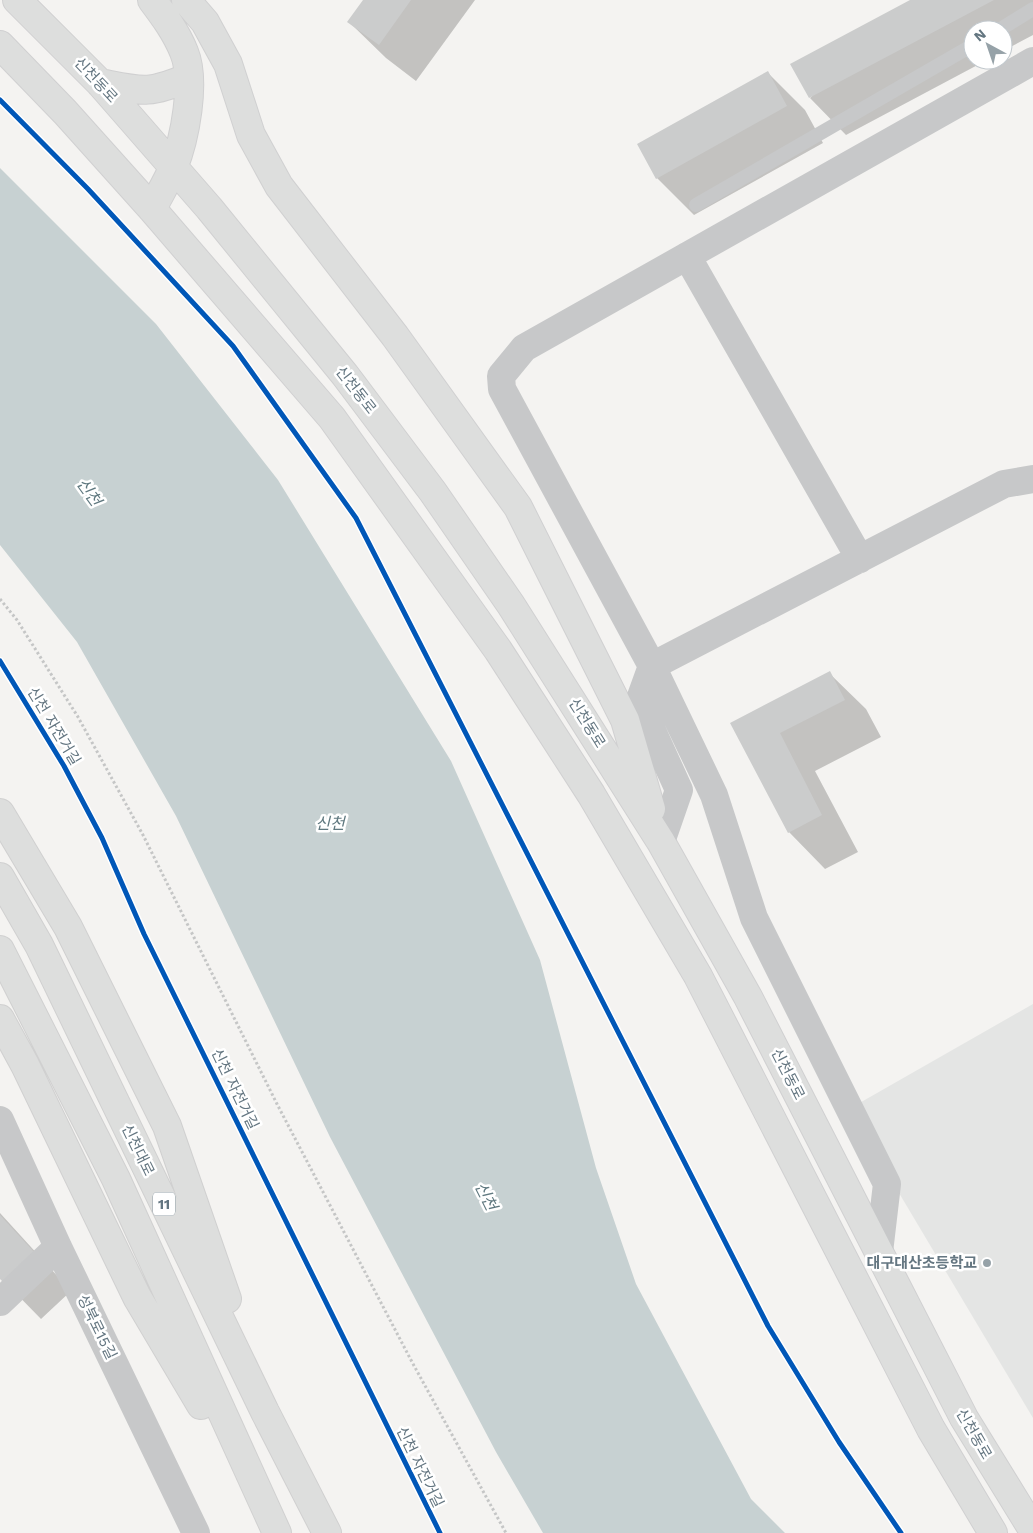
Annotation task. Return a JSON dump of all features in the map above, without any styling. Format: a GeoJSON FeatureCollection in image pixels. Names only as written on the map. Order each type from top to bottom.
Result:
{"type":"FeatureCollection","features":[{"type":"Feature","properties":{"kind":"main road","name":"신천동로"},"geometry":{"type":"LineString","coordinates":[[17,0],[100,83],[173,167],[345,375],[433,492],[511,605],[661,842],[748,997],[964,1418],[1033,1530]]}},
{"type":"Feature","properties":{"kind":"main road"},"geometry":{"type":"LineString","coordinates":[[152,0],[172,26],[185,53],[189,77],[185,125],[173,167],[152,209]]}},
{"type":"Feature","properties":{"kind":"main road"},"geometry":{"type":"LineString","coordinates":[[186,0],[205,22],[228,64],[251,135],[279,186],[395,336],[518,507],[625,720],[661,842]]}},
{"type":"Feature","properties":{"kind":"main road"},"geometry":{"type":"LineString","coordinates":[[0,45],[65,112],[152,209],[332,418],[498,650],[586,786],[698,976],[931,1430],[992,1533]]}},
{"type":"Feature","properties":{"kind":"main road"},"geometry":{"type":"LineString","coordinates":[[100,83],[140,91],[162,89],[189,77]]}},
{"type":"Feature","properties":{"kind":"main road"},"geometry":{"type":"LineString","coordinates":[[0,813],[68,927],[168,1126],[265,1412]]}},
{"type":"Feature","properties":{"kind":"main road","name":"신천대로"},"geometry":{"type":"LineString","coordinates":[[0,876],[39,945],[265,1412],[327,1533]]}},
{"type":"Feature","properties":{"kind":"main road","name":"11"},"geometry":{"type":"LineString","coordinates":[[0,950],[116,1178],[273,1526]]}},
{"type":"Feature","properties":{"kind":"main road"},"geometry":{"type":"LineString","coordinates":[[0,1018],[25,1065],[137,1297],[273,1526]]}},
{"type":"Feature","properties":{"kind":"street"},"geometry":{"type":"LineString","coordinates":[[879,1252],[887,1184],[754,918],[714,795],[652,666],[502,389],[502,376],[524,348],[1033,61]]}},
{"type":"Feature","properties":{"kind":"street"},"geometry":{"type":"LineString","coordinates":[[687,256],[860,559]]}},
{"type":"Feature","properties":{"kind":"street"},"geometry":{"type":"LineString","coordinates":[[661,842],[679,790],[639,702],[652,666],[1004,484],[1033,479]]}},
{"type":"Feature","properties":{"kind":"street","name":"성북로15길"},"geometry":{"type":"LineString","coordinates":[[0,1120],[58,1247],[196,1533]]}},
{"type":"Feature","properties":{"kind":"street"},"geometry":{"type":"LineString","coordinates":[[0,1302],[58,1247]]}},
{"type":"Feature","properties":{"kind":"lane"},"geometry":{"type":"LineString","coordinates":[[1013,21],[1033,10]]}},
{"type":"Feature","properties":{"kind":"lane"},"geometry":{"type":"LineString","coordinates":[[696,205],[963,51]]}},
{"type":"Feature","properties":{"kind":"path"},"geometry":{"type":"LineString","coordinates":[[0,599],[17,620],[78,717],[144,835],[300,1147],[412,1362],[506,1533]]}},
{"type":"Feature","properties":{"kind":"shaded area","name":"대구대산초등학교"},"geometry":{"type":"Polygon","coordinates":[[[1033,1004],[1033,1418],[849,1109],[1033,1004]]]}},
{"type":"Feature","properties":{"kind":"water","name":"신천"},"geometry":{"type":"Polygon","coordinates":[[[0,168],[156,324],[278,480],[451,761],[540,960],[596,1168],[636,1284],[751,1499],[785,1533],[543,1533],[496,1452],[330,1137],[176,816],[77,642],[0,545],[0,168]]]}},
{"type":"Feature","properties":{"kind":"building"},"geometry":{"type":"Polygon","coordinates":[[[363,0],[411,0],[379,45],[347,22],[363,0]]]}},
{"type":"Feature","properties":{"kind":"building"},"geometry":{"type":"Polygon","coordinates":[[[910,0],[994,0],[809,98],[790,64],[910,0]]]}},
{"type":"Feature","properties":{"kind":"building"},"geometry":{"type":"Polygon","coordinates":[[[768,71],[787,106],[656,179],[637,144],[768,71]]]}},
{"type":"Feature","properties":{"kind":"building"},"geometry":{"type":"Polygon","coordinates":[[[830,671],[845,700],[780,733],[822,815],[788,833],[730,723],[830,671]]]}},
{"type":"Feature","properties":{"kind":"building"},"geometry":{"type":"Polygon","coordinates":[[[0,1215],[35,1253],[4,1283],[0,1279],[0,1215]]]}},
{"type":"Feature","properties":{"kind":"cycle path"},"geometry":{"type":"LineString","coordinates":[[0,100],[88,189],[233,346],[356,518],[768,1326],[839,1442],[901,1533]]}},
{"type":"Feature","properties":{"kind":"cycle path","name":"신천 자전거길"},"geometry":{"type":"LineString","coordinates":[[0,661],[64,766],[102,838],[144,934],[440,1533]]}},
{"type":"Feature","properties":{"kind":"place","name":"대구대산초등학교"},"geometry":{"type":"Point","coordinates":[987,1263]}}]}
